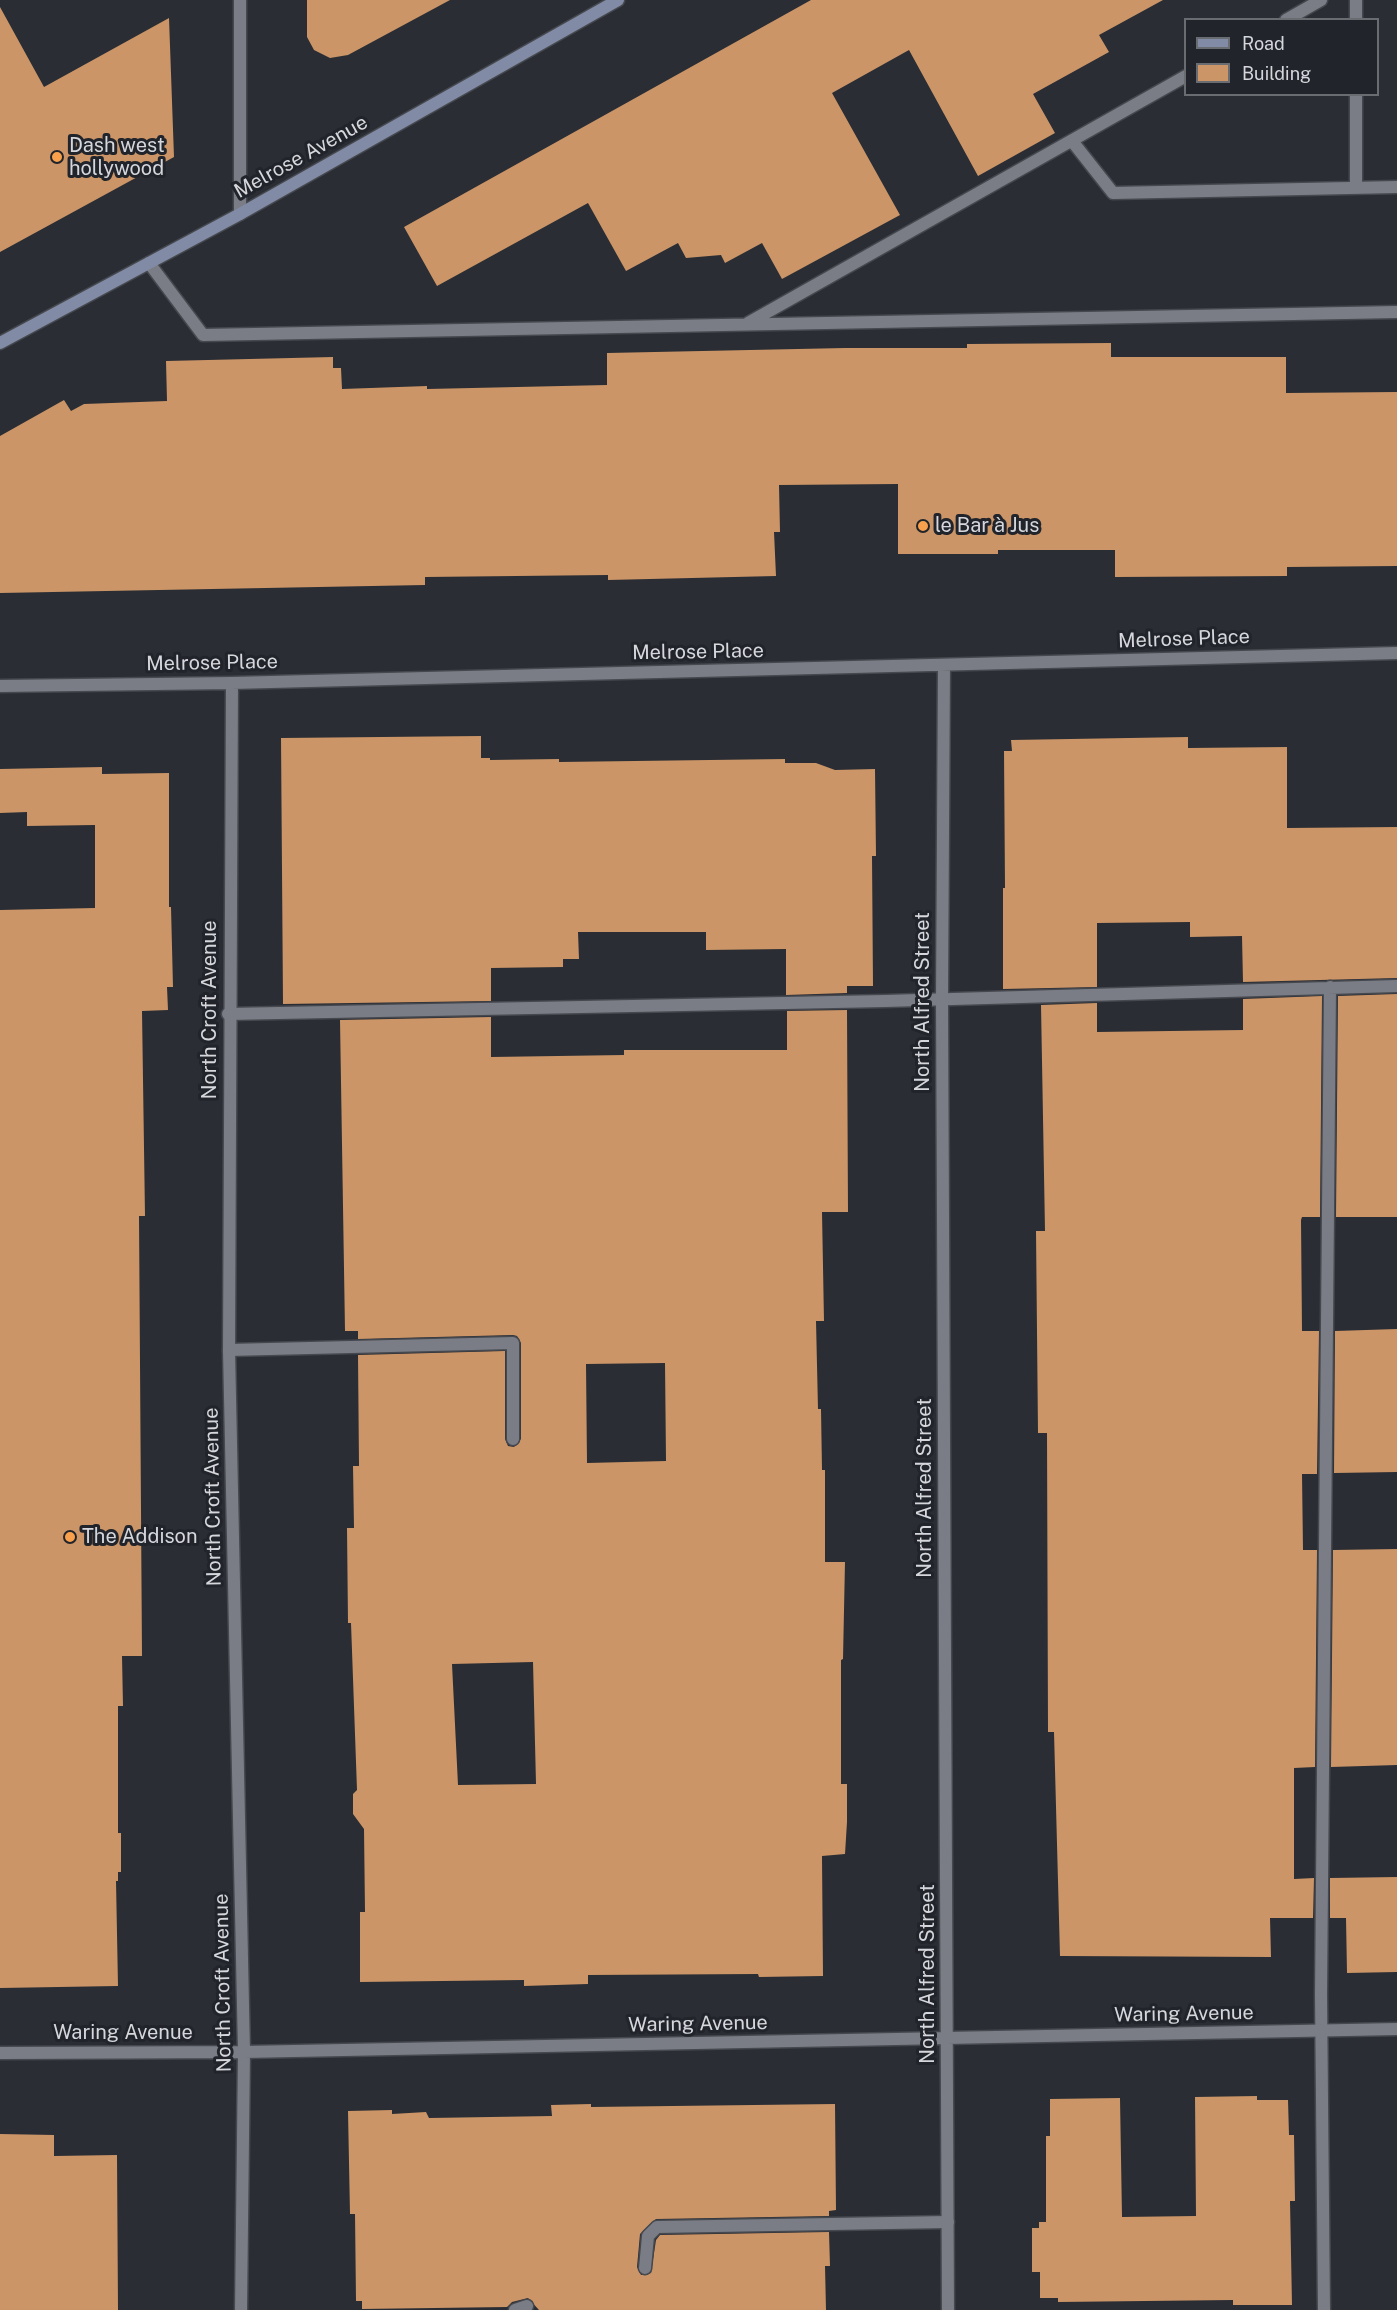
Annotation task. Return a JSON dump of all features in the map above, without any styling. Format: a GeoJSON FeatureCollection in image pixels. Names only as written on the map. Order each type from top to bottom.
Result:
{"type":"FeatureCollection","features":[{"type":"Feature","properties":{"kind":"main road","name":"Melrose Avenue"},"geometry":{"type":"LineString","coordinates":[[0,343],[240,214],[618,0]]}},
{"type":"Feature","properties":{"kind":"street"},"geometry":{"type":"LineString","coordinates":[[240,0],[240,214]]}},
{"type":"Feature","properties":{"kind":"street"},"geometry":{"type":"LineString","coordinates":[[1290,18],[1321,0]]}},
{"type":"Feature","properties":{"kind":"street"},"geometry":{"type":"LineString","coordinates":[[1356,0],[1356,18]]}},
{"type":"Feature","properties":{"kind":"street"},"geometry":{"type":"LineString","coordinates":[[747,324],[1184,77]]}},
{"type":"Feature","properties":{"kind":"street"},"geometry":{"type":"LineString","coordinates":[[1356,96],[1356,187]]}},
{"type":"Feature","properties":{"kind":"street"},"geometry":{"type":"LineString","coordinates":[[1072,141],[1113,193],[1397,186]]}},
{"type":"Feature","properties":{"kind":"street"},"geometry":{"type":"LineString","coordinates":[[149,263],[203,335],[1397,312]]}},
{"type":"Feature","properties":{"kind":"street","name":"Melrose Place"},"geometry":{"type":"LineString","coordinates":[[0,686],[232,683],[1397,653]]}},
{"type":"Feature","properties":{"kind":"street","name":"North Alfred Street"},"geometry":{"type":"LineString","coordinates":[[944,665],[942,999],[948,2310]]}},
{"type":"Feature","properties":{"kind":"street","name":"North Croft Avenue"},"geometry":{"type":"LineString","coordinates":[[232,683],[228,1014],[229,1350],[244,2052],[241,2310]]}},
{"type":"Feature","properties":{"kind":"street"},"geometry":{"type":"LineString","coordinates":[[228,1014],[942,999],[1397,986]]}},
{"type":"Feature","properties":{"kind":"street"},"geometry":{"type":"LineString","coordinates":[[1324,2310],[1321,2030],[1330,987]]}},
{"type":"Feature","properties":{"kind":"street"},"geometry":{"type":"LineString","coordinates":[[229,1350],[513,1343],[513,1439]]}},
{"type":"Feature","properties":{"kind":"street","name":"Waring Avenue"},"geometry":{"type":"LineString","coordinates":[[0,2053],[244,2052],[1397,2029]]}},
{"type":"Feature","properties":{"kind":"street"},"geometry":{"type":"LineString","coordinates":[[645,2268],[648,2236],[657,2227],[948,2222]]}},
{"type":"Feature","properties":{"kind":"building"},"geometry":{"type":"Polygon","coordinates":[[[307,0],[450,0],[348,55],[330,58],[314,50],[307,37],[307,0]]]}},
{"type":"Feature","properties":{"kind":"building"},"geometry":{"type":"Polygon","coordinates":[[[811,0],[1163,0],[1099,35],[1109,52],[1033,94],[1055,133],[978,176],[909,50],[832,93],[900,215],[782,279],[762,243],[725,263],[721,255],[686,258],[678,243],[626,271],[588,203],[437,286],[404,227],[811,0]]]}},
{"type":"Feature","properties":{"kind":"building"},"geometry":{"type":"Polygon","coordinates":[[[0,7],[44,87],[169,18],[174,157],[0,252],[0,7]]]}},
{"type":"Feature","properties":{"kind":"building"},"geometry":{"type":"Polygon","coordinates":[[[1111,343],[1111,357],[1286,357],[1286,393],[1397,392],[1397,566],[1287,567],[1287,576],[1115,577],[1115,550],[998,550],[998,554],[898,554],[898,484],[779,485],[780,532],[774,532],[776,576],[608,580],[608,575],[425,577],[425,585],[0,593],[0,436],[64,400],[71,411],[84,404],[167,401],[166,361],[333,357],[333,368],[341,368],[342,389],[427,386],[427,389],[607,385],[607,353],[967,348],[967,344],[1111,343]]]}},
{"type":"Feature","properties":{"kind":"building"},"geometry":{"type":"Polygon","coordinates":[[[481,736],[481,758],[490,758],[490,760],[559,759],[559,762],[785,759],[785,763],[816,763],[835,770],[875,769],[876,856],[872,856],[873,986],[847,986],[847,993],[786,995],[786,949],[706,950],[706,932],[578,932],[579,959],[563,959],[563,967],[491,968],[491,1001],[283,1004],[281,738],[481,736]]]}},
{"type":"Feature","properties":{"kind":"building"},"geometry":{"type":"Polygon","coordinates":[[[1188,737],[1188,748],[1287,747],[1287,828],[1397,827],[1397,978],[1243,982],[1242,936],[1190,937],[1190,922],[1097,923],[1097,987],[1003,989],[1004,751],[1012,751],[1011,740],[1188,737]]]}},
{"type":"Feature","properties":{"kind":"building"},"geometry":{"type":"Polygon","coordinates":[[[102,767],[102,774],[169,773],[169,907],[171,907],[173,987],[167,987],[168,1010],[142,1011],[145,1216],[139,1216],[142,1656],[122,1656],[123,1706],[118,1706],[118,1833],[121,1833],[121,1872],[118,1872],[118,1881],[116,1881],[118,1986],[0,1988],[0,910],[95,908],[95,825],[27,826],[27,812],[0,813],[0,769],[102,767]]]}},
{"type":"Feature","properties":{"kind":"building"},"geometry":{"type":"Polygon","coordinates":[[[1397,994],[1397,1217],[1336,1217],[1338,996],[1397,994]]]}},
{"type":"Feature","properties":{"kind":"building"},"geometry":{"type":"Polygon","coordinates":[[[1322,996],[1320,1217],[1302,1217],[1301,1220],[1302,1331],[1319,1331],[1317,1474],[1302,1474],[1303,1550],[1317,1550],[1315,1767],[1294,1768],[1294,1879],[1314,1878],[1313,1918],[1270,1918],[1271,1957],[1060,1956],[1054,1732],[1048,1732],[1047,1433],[1038,1433],[1036,1231],[1045,1231],[1041,1005],[1097,1003],[1097,1032],[1243,1030],[1243,999],[1322,996]]]}},
{"type":"Feature","properties":{"kind":"building"},"geometry":{"type":"Polygon","coordinates":[[[847,1010],[848,1212],[822,1212],[824,1321],[816,1321],[818,1409],[821,1409],[822,1470],[825,1470],[825,1562],[845,1562],[843,1659],[841,1660],[841,1784],[847,1784],[847,1822],[845,1854],[822,1856],[823,1976],[588,1975],[588,1984],[524,1986],[524,1980],[360,1982],[360,1912],[365,1912],[364,1829],[353,1814],[353,1794],[357,1790],[351,1623],[348,1623],[347,1528],[354,1528],[353,1466],[359,1466],[358,1355],[505,1351],[505,1439],[508,1446],[514,1447],[521,1439],[521,1343],[517,1336],[513,1335],[358,1339],[358,1331],[345,1331],[340,1020],[491,1017],[491,1057],[624,1055],[624,1050],[787,1050],[787,1011],[847,1010]],[[665,1363],[586,1364],[587,1463],[666,1461],[665,1363]],[[533,1662],[452,1664],[458,1785],[536,1784],[533,1662]]]}},
{"type":"Feature","properties":{"kind":"building"},"geometry":{"type":"Polygon","coordinates":[[[1397,1329],[1397,1472],[1334,1473],[1335,1331],[1397,1329]]]}},
{"type":"Feature","properties":{"kind":"building"},"geometry":{"type":"Polygon","coordinates":[[[1397,1549],[1397,1765],[1331,1767],[1333,1550],[1397,1549]]]}},
{"type":"Feature","properties":{"kind":"building"},"geometry":{"type":"Polygon","coordinates":[[[1397,1877],[1397,1972],[1347,1973],[1346,1918],[1330,1918],[1330,1878],[1397,1877]]]}},
{"type":"Feature","properties":{"kind":"building"},"geometry":{"type":"Polygon","coordinates":[[[1257,2096],[1257,2100],[1288,2100],[1289,2135],[1294,2135],[1295,2201],[1290,2201],[1292,2305],[1233,2305],[1233,2300],[1058,2302],[1058,2298],[1040,2298],[1040,2272],[1032,2272],[1032,2228],[1039,2228],[1039,2222],[1046,2222],[1046,2136],[1050,2136],[1050,2099],[1120,2098],[1122,2217],[1196,2216],[1195,2097],[1257,2096]]]}},
{"type":"Feature","properties":{"kind":"building"},"geometry":{"type":"Polygon","coordinates":[[[591,2104],[591,2107],[835,2104],[836,2210],[829,2211],[829,2216],[656,2219],[640,2234],[637,2267],[641,2275],[651,2273],[656,2240],[660,2235],[829,2232],[830,2266],[825,2266],[826,2310],[539,2310],[528,2298],[512,2302],[507,2307],[362,2309],[362,2301],[356,2301],[355,2214],[350,2214],[348,2111],[392,2110],[392,2114],[426,2112],[429,2118],[552,2116],[551,2105],[591,2104]]]}},
{"type":"Feature","properties":{"kind":"building"},"geometry":{"type":"Polygon","coordinates":[[[0,2134],[54,2135],[54,2156],[117,2155],[118,2310],[0,2310],[0,2134]]]}},
{"type":"Feature","properties":{"kind":"place","name":"Dash west hollywood"},"geometry":{"type":"Point","coordinates":[57,157]}},
{"type":"Feature","properties":{"kind":"place","name":"le Bar à Jus"},"geometry":{"type":"Point","coordinates":[923,526]}},
{"type":"Feature","properties":{"kind":"place","name":"The Addison"},"geometry":{"type":"Point","coordinates":[70,1537]}}]}
